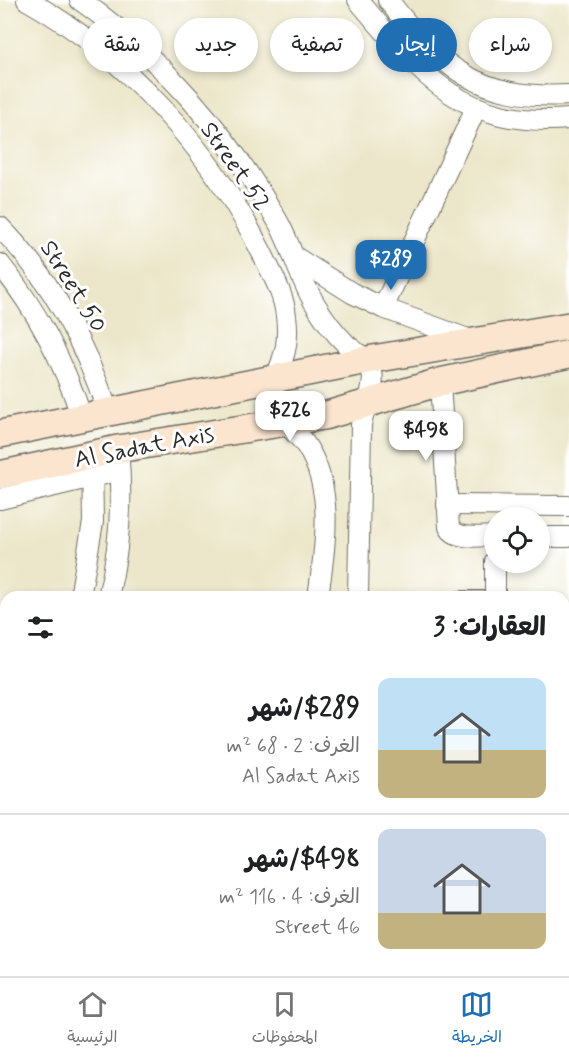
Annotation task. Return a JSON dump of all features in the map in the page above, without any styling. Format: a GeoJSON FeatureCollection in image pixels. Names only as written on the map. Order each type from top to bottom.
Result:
{"type":"FeatureCollection","features":[{"type":"Feature","properties":{"kind":"street","name":"Street 52"},"geometry":{"type":"LineString","coordinates":[[27,0],[54,7],[70,28],[121,68],[173,120],[196,148],[238,209],[272,274],[286,315],[287,337],[283,359],[275,380],[273,401],[282,421]]}},
{"type":"Feature","properties":{"kind":"street"},"geometry":{"type":"LineString","coordinates":[[358,0],[430,80],[452,96],[476,108],[508,118],[542,121],[569,119]]}},
{"type":"Feature","properties":{"kind":"street"},"geometry":{"type":"LineString","coordinates":[[388,0],[428,48],[452,68],[479,83],[508,93],[529,96],[569,95]]}},
{"type":"Feature","properties":{"kind":"street","name":"Street 52"},"geometry":{"type":"LineString","coordinates":[[85,1],[139,46],[215,129],[259,190],[294,256],[314,304],[329,325],[367,360]]}},
{"type":"Feature","properties":{"kind":"street"},"geometry":{"type":"LineString","coordinates":[[70,28],[85,1]]}},
{"type":"Feature","properties":{"kind":"street"},"geometry":{"type":"LineString","coordinates":[[383,308],[476,108]]}},
{"type":"Feature","properties":{"kind":"street","name":"Street 50"},"geometry":{"type":"LineString","coordinates":[[0,227],[41,275],[63,308],[81,343],[95,415]]}},
{"type":"Feature","properties":{"kind":"street"},"geometry":{"type":"LineString","coordinates":[[294,256],[342,287],[383,308],[479,342]]}},
{"type":"Feature","properties":{"kind":"street","name":"Street 50"},"geometry":{"type":"LineString","coordinates":[[0,264],[42,322],[58,354],[95,415]]}},
{"type":"Feature","properties":{"kind":"street","name":"Al Sadat Axis"},"geometry":{"type":"LineString","coordinates":[[0,434],[367,360],[569,326]]}},
{"type":"Feature","properties":{"kind":"street","name":"Al Sadat Axis"},"geometry":{"type":"LineString","coordinates":[[0,475],[106,463],[282,421],[324,416],[440,382],[569,354]]}},
{"type":"Feature","properties":{"kind":"street"},"geometry":{"type":"LineString","coordinates":[[358,591],[360,448],[364,405],[372,388],[373,378],[367,360]]}},
{"type":"Feature","properties":{"kind":"street"},"geometry":{"type":"LineString","coordinates":[[440,382],[447,505],[451,531],[461,536],[484,536]]}},
{"type":"Feature","properties":{"kind":"street"},"geometry":{"type":"LineString","coordinates":[[282,421],[306,445],[315,460],[322,486],[325,538],[319,591]]}},
{"type":"Feature","properties":{"kind":"street"},"geometry":{"type":"LineString","coordinates":[[0,499],[106,463]]}},
{"type":"Feature","properties":{"kind":"street"},"geometry":{"type":"LineString","coordinates":[[81,591],[106,463]]}},
{"type":"Feature","properties":{"kind":"street"},"geometry":{"type":"LineString","coordinates":[[106,463],[120,520],[115,569],[110,591]]}},
{"type":"Feature","properties":{"kind":"street"},"geometry":{"type":"LineString","coordinates":[[447,505],[569,506]]}},
{"type":"Feature","properties":{"kind":"street"},"geometry":{"type":"LineString","coordinates":[[550,537],[569,537]]}},
{"type":"Feature","properties":{"kind":"street"},"geometry":{"type":"LineString","coordinates":[[495,573],[495,591]]}}]}
